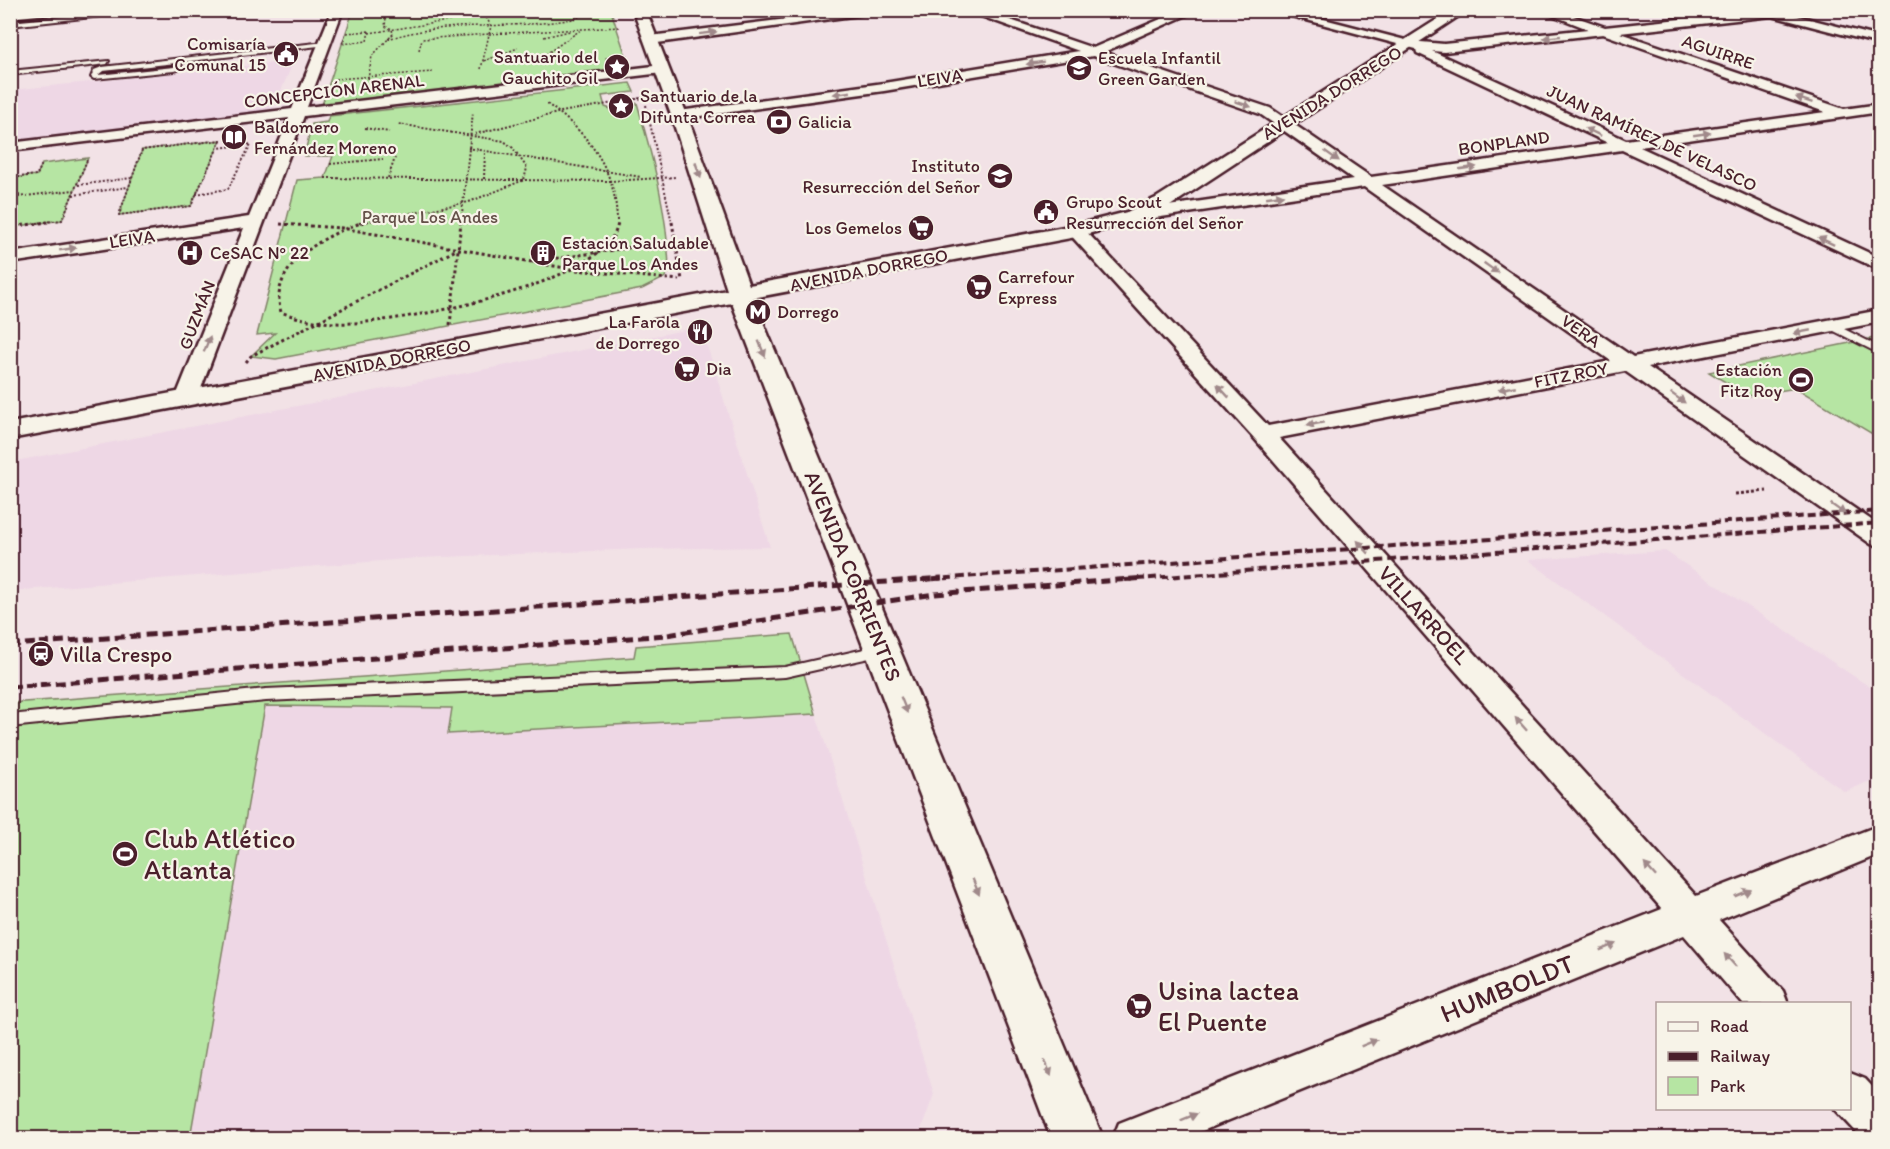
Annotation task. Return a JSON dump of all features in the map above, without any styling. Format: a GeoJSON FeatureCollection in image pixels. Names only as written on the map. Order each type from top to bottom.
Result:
{"type":"FeatureCollection","features":[{"type":"Feature","properties":{"kind":"main road"},"geometry":{"type":"LineString","coordinates":[[10,14],[47,10]]}},
{"type":"Feature","properties":{"kind":"main road","name":"AVENIDA CORRIENTES"},"geometry":{"type":"LineString","coordinates":[[639,10],[679,115],[740,294],[1077,1138]]}},
{"type":"Feature","properties":{"kind":"main road","name":"AVENIDA DORREGO"},"geometry":{"type":"LineString","coordinates":[[10,431],[1076,231],[1134,216],[1163,202],[1462,10]]}},
{"type":"Feature","properties":{"kind":"street","name":"GUZMÁN"},"geometry":{"type":"LineString","coordinates":[[186,399],[338,10]]}},
{"type":"Feature","properties":{"kind":"street"},"geometry":{"type":"LineString","coordinates":[[650,40],[890,10]]}},
{"type":"Feature","properties":{"kind":"street","name":"VERA"},"geometry":{"type":"LineString","coordinates":[[969,10],[1265,111],[1880,538]]}},
{"type":"Feature","properties":{"kind":"street","name":"LEIVA"},"geometry":{"type":"LineString","coordinates":[[679,115],[884,87],[1092,53],[1192,10]]}},
{"type":"Feature","properties":{"kind":"street"},"geometry":{"type":"LineString","coordinates":[[1274,10],[1409,45],[1463,47],[1798,10]]}},
{"type":"Feature","properties":{"kind":"street","name":"AGUIRRE"},"geometry":{"type":"LineString","coordinates":[[1544,10],[1870,123]]}},
{"type":"Feature","properties":{"kind":"street"},"geometry":{"type":"LineString","coordinates":[[1768,12],[1880,41]]}},
{"type":"Feature","properties":{"kind":"street","name":"JUAN RAMÍREZ DE VELASCO"},"geometry":{"type":"LineString","coordinates":[[1409,45],[1880,266]]}},
{"type":"Feature","properties":{"kind":"street","name":"CONCEPCIÓN ARENAL"},"geometry":{"type":"LineString","coordinates":[[10,147],[662,69]]}},
{"type":"Feature","properties":{"kind":"street","name":"BONPLAND"},"geometry":{"type":"LineString","coordinates":[[1134,216],[1880,108]]}},
{"type":"Feature","properties":{"kind":"street","name":"LEIVA"},"geometry":{"type":"LineString","coordinates":[[10,258],[254,221]]}},
{"type":"Feature","properties":{"kind":"street","name":"VILLARROEL"},"geometry":{"type":"LineString","coordinates":[[1076,231],[1263,434],[1767,1002]]}},
{"type":"Feature","properties":{"kind":"street","name":"FITZ ROY"},"geometry":{"type":"LineString","coordinates":[[1263,434],[1880,316]]}},
{"type":"Feature","properties":{"kind":"street","name":"HUMBOLDT"},"geometry":{"type":"LineString","coordinates":[[1134,1138],[1880,839]]}},
{"type":"Feature","properties":{"kind":"street"},"geometry":{"type":"LineString","coordinates":[[1851,1095],[1880,1127]]}},
{"type":"Feature","properties":{"kind":"lane"},"geometry":{"type":"LineString","coordinates":[[10,24],[155,10]]}},
{"type":"Feature","properties":{"kind":"lane"},"geometry":{"type":"LineString","coordinates":[[10,73],[294,43]]}},
{"type":"Feature","properties":{"kind":"lane"},"geometry":{"type":"LineString","coordinates":[[179,60],[179,68],[174,69],[94,77],[96,71],[102,69],[179,60],[325,44]]}},
{"type":"Feature","properties":{"kind":"lane"},"geometry":{"type":"LineString","coordinates":[[10,66],[36,63],[38,70]]}},
{"type":"Feature","properties":{"kind":"lane"},"geometry":{"type":"LineString","coordinates":[[1832,326],[1880,351]]}},
{"type":"Feature","properties":{"kind":"lane"},"geometry":{"type":"LineString","coordinates":[[10,721],[266,695],[785,672],[882,650]]}},
{"type":"Feature","properties":{"kind":"path"},"geometry":{"type":"LineString","coordinates":[[366,85],[372,56],[393,34],[384,22],[387,10]]}},
{"type":"Feature","properties":{"kind":"path"},"geometry":{"type":"LineString","coordinates":[[388,39],[421,29],[557,24],[578,18],[582,10]]}},
{"type":"Feature","properties":{"kind":"path"},"geometry":{"type":"LineString","coordinates":[[477,92],[491,26],[485,15]]}},
{"type":"Feature","properties":{"kind":"path"},"geometry":{"type":"LineString","coordinates":[[369,33],[367,41],[342,44],[346,33],[369,31],[369,33],[461,19]]}},
{"type":"Feature","properties":{"kind":"path"},"geometry":{"type":"LineString","coordinates":[[419,50],[422,39],[645,25]]}},
{"type":"Feature","properties":{"kind":"path"},"geometry":{"type":"LineString","coordinates":[[544,37],[582,28]]}},
{"type":"Feature","properties":{"kind":"path"},"geometry":{"type":"LineString","coordinates":[[534,62],[582,28]]}},
{"type":"Feature","properties":{"kind":"path"},"geometry":{"type":"LineString","coordinates":[[483,61],[518,48]]}},
{"type":"Feature","properties":{"kind":"path"},"geometry":{"type":"LineString","coordinates":[[628,73],[641,83],[645,97],[664,178],[682,280],[689,305]]}},
{"type":"Feature","properties":{"kind":"path"},"geometry":{"type":"LineString","coordinates":[[470,135],[561,112],[670,93]]}},
{"type":"Feature","properties":{"kind":"path"},"geometry":{"type":"LineString","coordinates":[[524,180],[488,196],[462,204],[391,214],[342,228],[300,258],[283,279],[277,302],[281,312],[298,320],[356,323],[452,307],[496,296],[576,270],[600,252],[613,238],[620,224],[608,171],[588,135],[561,112],[541,100]]}},
{"type":"Feature","properties":{"kind":"path"},"geometry":{"type":"LineString","coordinates":[[448,350],[473,108]]}},
{"type":"Feature","properties":{"kind":"path"},"geometry":{"type":"LineString","coordinates":[[396,123],[504,141],[520,157],[527,168],[524,180]]}},
{"type":"Feature","properties":{"kind":"path"},"geometry":{"type":"LineString","coordinates":[[221,140],[191,206],[119,215],[132,178],[142,150],[221,140]]}},
{"type":"Feature","properties":{"kind":"path"},"geometry":{"type":"LineString","coordinates":[[196,194],[228,189],[251,144],[218,148]]}},
{"type":"Feature","properties":{"kind":"path"},"geometry":{"type":"LineString","coordinates":[[468,148],[649,179]]}},
{"type":"Feature","properties":{"kind":"path"},"geometry":{"type":"LineString","coordinates":[[484,179],[485,151]]}},
{"type":"Feature","properties":{"kind":"path"},"geometry":{"type":"LineString","coordinates":[[10,227],[62,220],[88,158],[80,159]]}},
{"type":"Feature","properties":{"kind":"path"},"geometry":{"type":"LineString","coordinates":[[388,178],[395,158]]}},
{"type":"Feature","properties":{"kind":"path"},"geometry":{"type":"LineString","coordinates":[[330,164],[383,159]]}},
{"type":"Feature","properties":{"kind":"path"},"geometry":{"type":"LineString","coordinates":[[10,178],[37,175],[42,164]]}},
{"type":"Feature","properties":{"kind":"path"},"geometry":{"type":"LineString","coordinates":[[325,178],[611,181],[699,175]]}},
{"type":"Feature","properties":{"kind":"path"},"geometry":{"type":"LineString","coordinates":[[77,185],[132,178]]}},
{"type":"Feature","properties":{"kind":"path"},"geometry":{"type":"LineString","coordinates":[[73,195],[129,187]]}},
{"type":"Feature","properties":{"kind":"path"},"geometry":{"type":"LineString","coordinates":[[10,202],[18,197],[75,190]]}},
{"type":"Feature","properties":{"kind":"path"},"geometry":{"type":"LineString","coordinates":[[10,193],[18,197]]}},
{"type":"Feature","properties":{"kind":"path"},"geometry":{"type":"LineString","coordinates":[[10,214],[17,213],[10,227]]}},
{"type":"Feature","properties":{"kind":"path"},"geometry":{"type":"LineString","coordinates":[[246,241],[272,238],[275,224],[342,228],[576,270],[682,280]]}},
{"type":"Feature","properties":{"kind":"path"},"geometry":{"type":"LineString","coordinates":[[528,262],[668,242]]}},
{"type":"Feature","properties":{"kind":"path"},"geometry":{"type":"LineString","coordinates":[[221,393],[251,356],[322,322],[458,250]]}},
{"type":"Feature","properties":{"kind":"shaded area"},"geometry":{"type":"Polygon","coordinates":[[[294,61],[272,111],[11,141],[11,90],[294,61]]]}},
{"type":"Feature","properties":{"kind":"shaded area"},"geometry":{"type":"Polygon","coordinates":[[[690,329],[703,333],[770,547],[643,549],[418,558],[11,591],[11,462],[690,329]]]}},
{"type":"Feature","properties":{"kind":"shaded area"},"geometry":{"type":"Polygon","coordinates":[[[1665,551],[1879,693],[1879,777],[1845,792],[1528,560],[1665,551]]]}},
{"type":"Feature","properties":{"kind":"shaded area"},"geometry":{"type":"Polygon","coordinates":[[[265,706],[453,708],[449,734],[816,714],[934,1094],[918,1138],[190,1138],[265,706]]]}},
{"type":"Feature","properties":{"kind":"green space"},"geometry":{"type":"Polygon","coordinates":[[[353,11],[611,11],[626,56],[606,58],[612,73],[322,105],[353,11]]]}},
{"type":"Feature","properties":{"kind":"green space","name":"Parque Los Andes"},"geometry":{"type":"Polygon","coordinates":[[[630,83],[634,92],[602,96],[605,107],[617,110],[626,109],[637,103],[663,207],[669,272],[664,278],[642,289],[276,359],[251,356],[275,333],[257,335],[297,180],[325,178],[333,156],[304,156],[312,124],[327,122],[329,116],[630,83]]]}},
{"type":"Feature","properties":{"kind":"green space"},"geometry":{"type":"Polygon","coordinates":[[[221,140],[191,206],[119,215],[142,150],[221,140]]]}},
{"type":"Feature","properties":{"kind":"green space"},"geometry":{"type":"Polygon","coordinates":[[[88,158],[62,220],[11,227],[16,214],[11,214],[11,178],[37,175],[42,164],[88,158]]]}},
{"type":"Feature","properties":{"kind":"green space","name":"Estación Fitz Roy"},"geometry":{"type":"Polygon","coordinates":[[[1879,337],[1879,438],[1796,388],[1748,396],[1709,372],[1879,337]]]}},
{"type":"Feature","properties":{"kind":"green space","name":"Club Atlético Atlanta"},"geometry":{"type":"Polygon","coordinates":[[[792,634],[816,714],[448,734],[452,708],[265,706],[190,1138],[11,1138],[11,703],[634,657],[636,646],[792,634]]]}},
{"type":"Feature","properties":{"kind":"railway"},"geometry":{"type":"LineString","coordinates":[[921,580],[1880,511]]}},
{"type":"Feature","properties":{"kind":"railway"},"geometry":{"type":"LineString","coordinates":[[1125,580],[1880,523]]}},
{"type":"Feature","properties":{"kind":"railway"},"geometry":{"type":"LineString","coordinates":[[10,645],[942,578]]}},
{"type":"Feature","properties":{"kind":"railway"},"geometry":{"type":"LineString","coordinates":[[10,687],[667,635],[935,594],[1145,578]]}},
{"type":"Feature","properties":{"kind":"place","name":"Comisaría Comunal 15"},"geometry":{"type":"Point","coordinates":[286,54]}},
{"type":"Feature","properties":{"kind":"place","name":"Santuario del Gauchito Gil"},"geometry":{"type":"Point","coordinates":[617,67]}},
{"type":"Feature","properties":{"kind":"place","name":"Escuela Infantil Green Garden"},"geometry":{"type":"Point","coordinates":[1079,68]}},
{"type":"Feature","properties":{"kind":"place","name":"Santuario de la Difunta Correa"},"geometry":{"type":"Point","coordinates":[621,106]}},
{"type":"Feature","properties":{"kind":"place","name":"Galicia"},"geometry":{"type":"Point","coordinates":[779,122]}},
{"type":"Feature","properties":{"kind":"place","name":"Baldomero Fernández Moreno"},"geometry":{"type":"Point","coordinates":[234,137]}},
{"type":"Feature","properties":{"kind":"place","name":"Instituto Resurrección del Señor"},"geometry":{"type":"Point","coordinates":[1000,176]}},
{"type":"Feature","properties":{"kind":"place","name":"Grupo Scout Resurrección del Señor"},"geometry":{"type":"Point","coordinates":[1046,212]}},
{"type":"Feature","properties":{"kind":"place","name":"Los Gemelos"},"geometry":{"type":"Point","coordinates":[921,228]}},
{"type":"Feature","properties":{"kind":"place","name":"CeSAC Nº 22"},"geometry":{"type":"Point","coordinates":[190,253]}},
{"type":"Feature","properties":{"kind":"place","name":"Estación Saludable Parque Los Andes"},"geometry":{"type":"Point","coordinates":[543,253]}},
{"type":"Feature","properties":{"kind":"place","name":"Carrefour Express"},"geometry":{"type":"Point","coordinates":[979,287]}},
{"type":"Feature","properties":{"kind":"place","name":"Dorrego"},"geometry":{"type":"Point","coordinates":[758,312]}},
{"type":"Feature","properties":{"kind":"place","name":"La Farola de Dorrego"},"geometry":{"type":"Point","coordinates":[700,332]}},
{"type":"Feature","properties":{"kind":"place","name":"Dia"},"geometry":{"type":"Point","coordinates":[687,369]}},
{"type":"Feature","properties":{"kind":"place","name":"Estación Fitz Roy"},"geometry":{"type":"Point","coordinates":[1801,380]}},
{"type":"Feature","properties":{"kind":"place","name":"Villa Crespo"},"geometry":{"type":"Point","coordinates":[41,654]}},
{"type":"Feature","properties":{"kind":"place","name":"Club Atlético Atlanta"},"geometry":{"type":"Point","coordinates":[125,854]}},
{"type":"Feature","properties":{"kind":"place","name":"Usina lactea El Puente"},"geometry":{"type":"Point","coordinates":[1139,1006]}}]}
